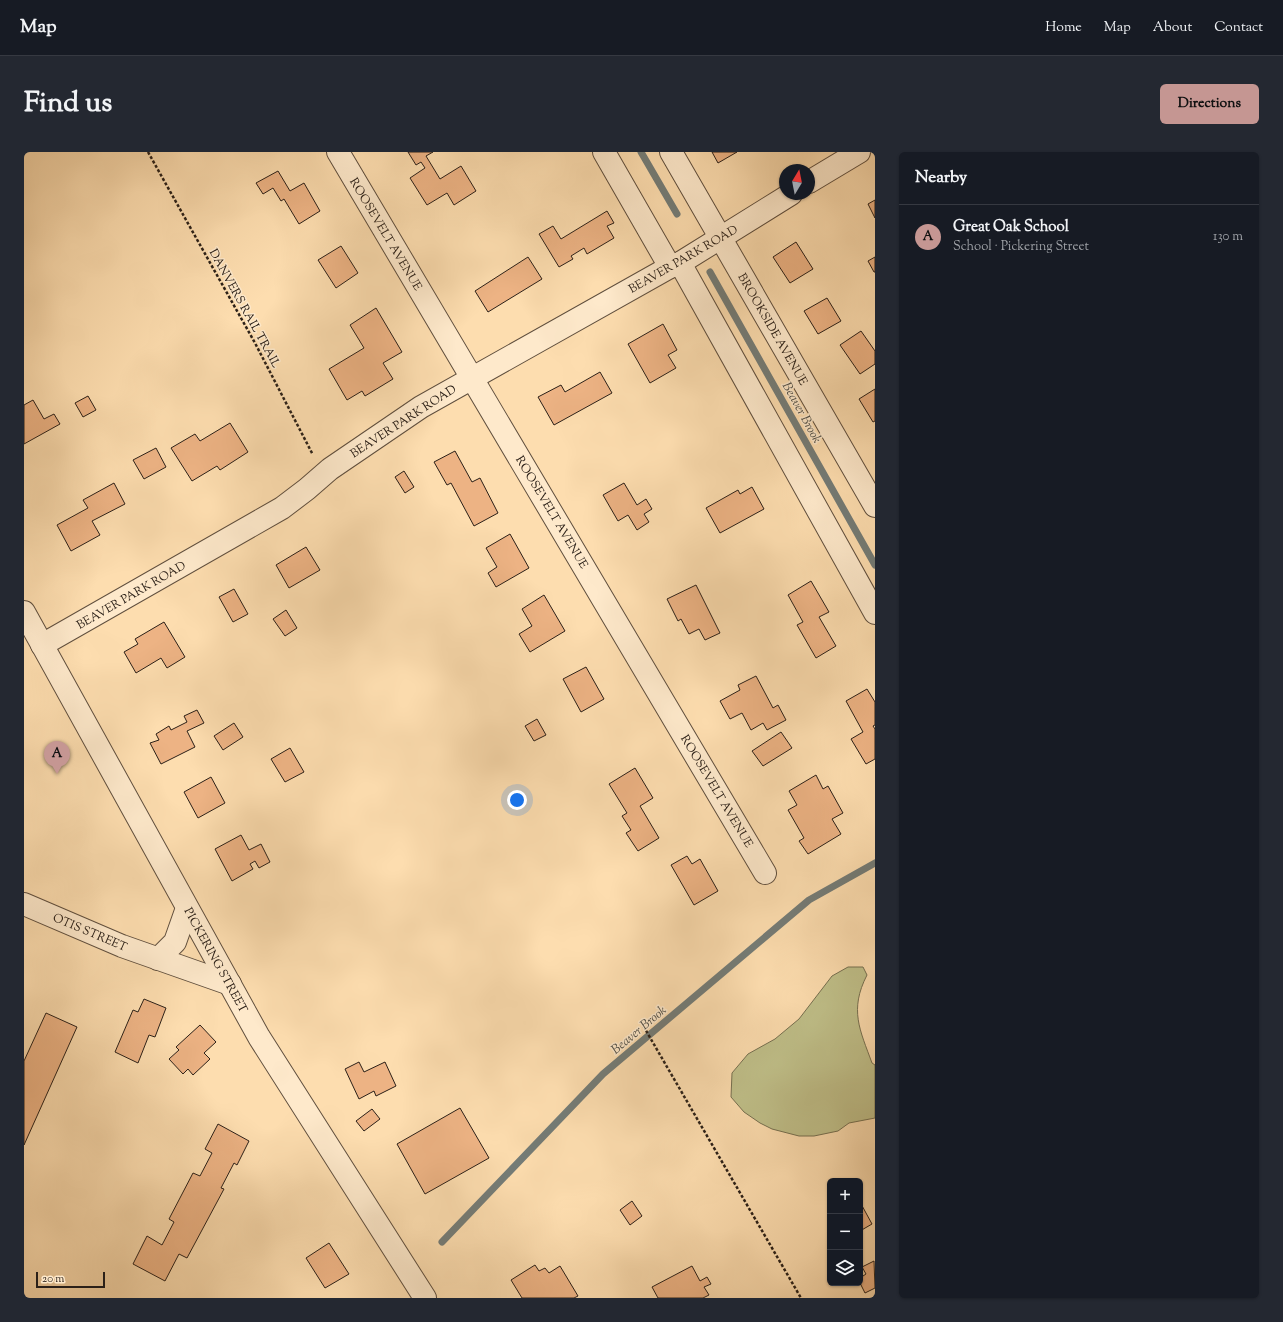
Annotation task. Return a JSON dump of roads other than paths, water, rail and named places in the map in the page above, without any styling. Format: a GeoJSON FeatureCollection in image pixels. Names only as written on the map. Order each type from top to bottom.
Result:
{"type":"FeatureCollection","features":[{"type":"Feature","properties":{"kind":"street","name":"ROOSEVELT AVENUE"},"geometry":{"type":"LineString","coordinates":[[338,152],[765,873]]}},
{"type":"Feature","properties":{"kind":"street"},"geometry":{"type":"LineString","coordinates":[[604,152],[675,265],[875,613]]}},
{"type":"Feature","properties":{"kind":"street","name":"BROOKSIDE AVENUE"},"geometry":{"type":"LineString","coordinates":[[671,152],[875,506]]}},
{"type":"Feature","properties":{"kind":"street"},"geometry":{"type":"LineString","coordinates":[[815,178],[859,152]]}},
{"type":"Feature","properties":{"kind":"street","name":"BEAVER PARK ROAD"},"geometry":{"type":"LineString","coordinates":[[42,645],[282,508],[330,469],[421,407],[675,265],[781,200]]}},
{"type":"Feature","properties":{"kind":"street","name":"PICKERING STREET"},"geometry":{"type":"LineString","coordinates":[[24,612],[263,1043],[425,1298]]}},
{"type":"Feature","properties":{"kind":"street","name":"OTIS STREET"},"geometry":{"type":"LineString","coordinates":[[24,904],[122,946],[230,984]]}},
{"type":"Feature","properties":{"kind":"street"},"geometry":{"type":"LineString","coordinates":[[158,959],[175,942],[188,908]]}},
{"type":"Feature","properties":{"kind":"waterway","name":"Beaver Brook"},"geometry":{"type":"LineString","coordinates":[[641,152],[677,214]]}},
{"type":"Feature","properties":{"kind":"waterway","name":"Beaver Brook"},"geometry":{"type":"LineString","coordinates":[[710,272],[875,565]]}},
{"type":"Feature","properties":{"kind":"waterway","name":"Beaver Brook"},"geometry":{"type":"LineString","coordinates":[[442,1242],[603,1074],[809,900],[875,863]]}},
{"type":"Feature","properties":{"kind":"place","name":"Great Oak School"},"geometry":{"type":"Point","coordinates":[57,774]}}]}
